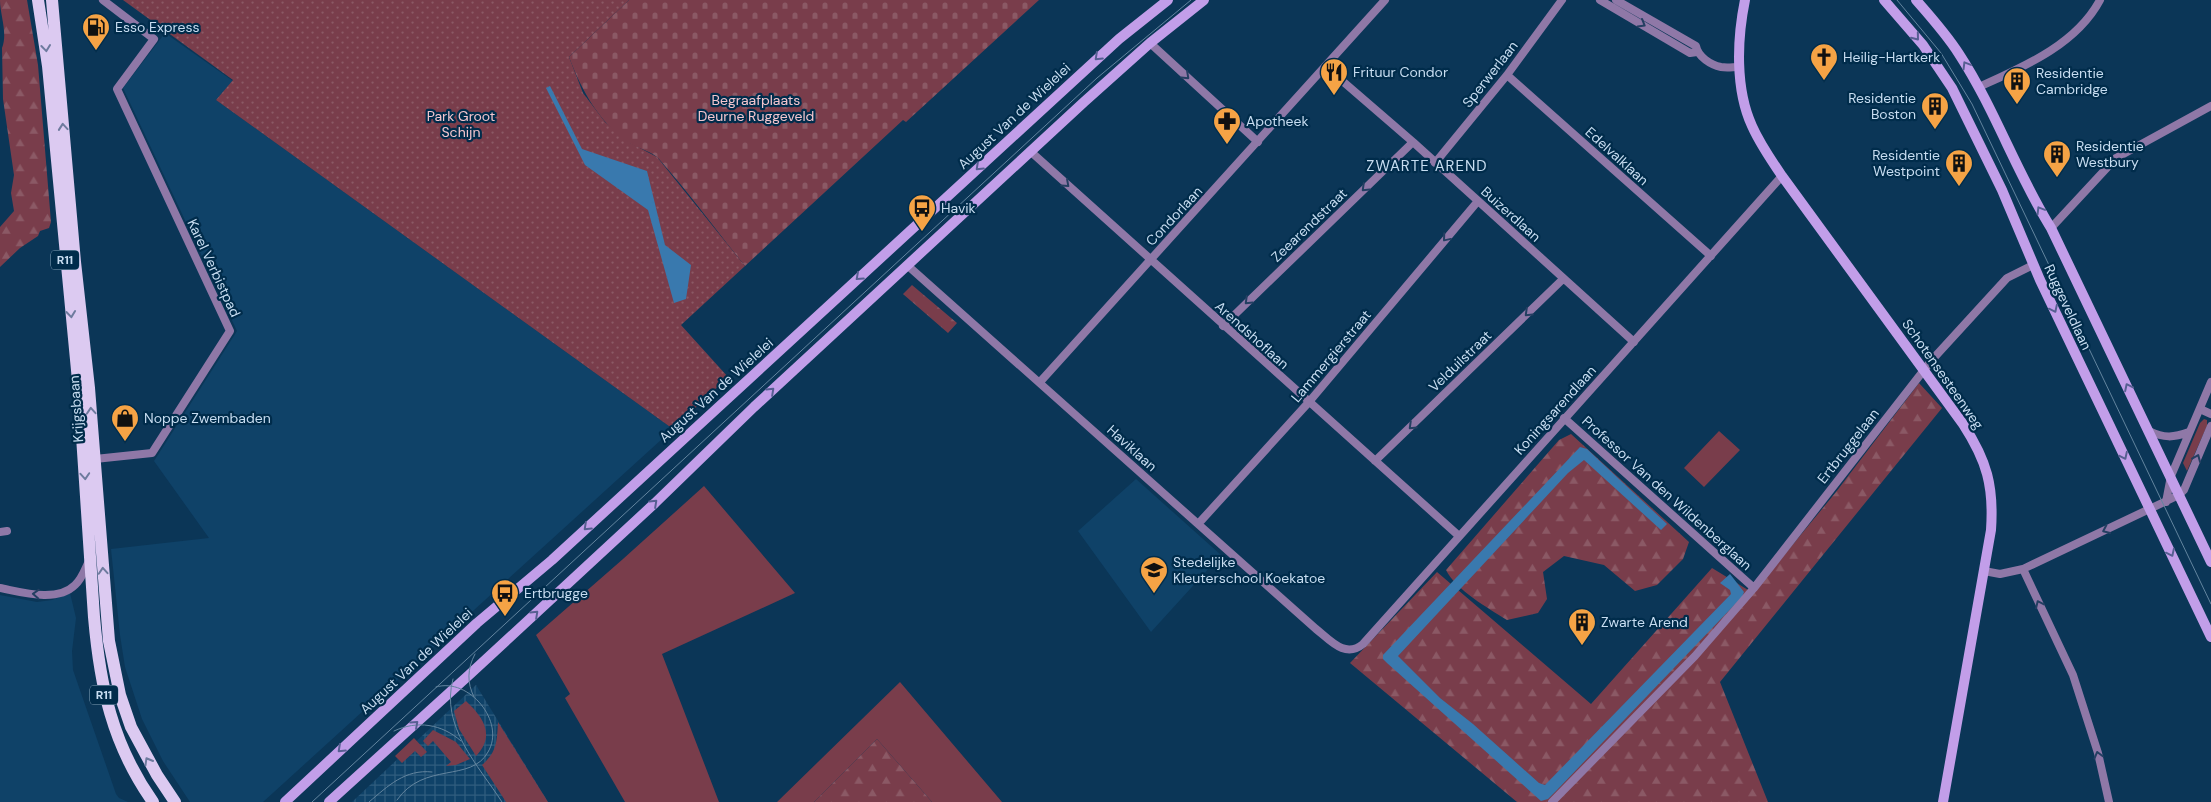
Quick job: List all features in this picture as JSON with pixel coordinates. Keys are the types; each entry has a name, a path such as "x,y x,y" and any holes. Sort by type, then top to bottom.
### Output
{"main road":[{"name":"Krijgsbaan","path":"38,0 48,66 79,391 91,557 114,670 126,711 145,756 175,802"},
{"name":"Krijgsbaan","path":"52,0 74,262 84,333 94,459 99,599 96,644 108,712 128,762 153,802"},
{"name":"August Van de Wielelei","path":"285,802 477,623 552,560 1119,39 1168,0"},
{"path":"329,802 648,509 754,407 1030,152 1150,43 1204,0"},
{"name":"Schotensesteenweg","path":"1745,0 1739,36 1739,67 1751,124 1763,149 1924,370 1978,448 1988,476 1992,507 1984,571 1942,802"},
{"name":"Ruggeveldlaan","path":"1884,0 1923,45 1947,78 2002,190 2033,265 2211,637"},
{"name":"Ruggeveldlaan","path":"1916,0 1959,54 1979,87 2037,206 2051,228 2211,562"}],"street":[{"name":"Karel Verbistpad","path":"94,459 152,453 230,331 117,89 154,39 103,0"},
{"name":"Condorlaan","path":"1040,382 1385,0"},
{"name":"Sperwerlaan","path":"1435,163 1507,75 1562,0"},
{"path":"1600,0 1690,53 1697,52"},
{"path":"1616,0 1696,46 1697,52 1703,58 1721,67 1739,67"},
{"path":"1979,87 2054,50 2079,30 2100,0"},
{"path":"1150,43 1258,142"},
{"name":"Buizerdlaan","path":"1325,66 1413,142 1634,342"},
{"name":"Edelvalklaan","path":"1507,75 1712,256"},
{"path":"2051,228 2116,158 2211,106"},
{"name":"Zeearendstraat","path":"1223,326 1413,142"},
{"name":"Arendshoflaan","path":"1030,152 1459,536"},
{"name":"Koningsarendlaan","path":"1341,649 1351,650 1363,644 1782,176"},
{"name":"Lammergierstraat","path":"1199,524 1309,402 1478,201"},
{"name":"Haviklaan","path":"907,265 1341,649"},
{"name":"Ertbruggelaan","path":"1552,802 1694,656 1754,588 1924,370 2007,278 2033,265"},
{"name":"Velduilstraat","path":"1375,461 1563,279"},
{"path":"2166,502 2170,476 2211,382"},
{"path":"2200,409 2211,414"},
{"name":"Professor Van den Wildenberglaan","path":"1564,418 1754,588"},
{"path":"1984,571 2000,574 2023,569 2179,495 2184,490 2211,426"},
{"path":"2149,431 2173,438 2189,432"},
{"path":"0,588 32,594 63,592 75,585 91,557"},
{"path":"2023,569 2073,675 2098,753 2110,802"}],"shaded area":[{"path":"165,33 233,81 216,100 673,429 263,802 190,802 163,761 142,719 125,667 120,635 111,549 209,538 154,461 237,331 123,88"},
{"path":"550,86 582,149 647,171 665,245 691,265 686,299 674,303 648,210 585,165 546,88"},
{"path":"1580,447 1587,449 1667,524 1661,530 1584,460 1568,473 1398,656 1440,698 1473,724 1539,783 1545,785 1731,594 1730,590 1720,583 1730,574 1744,592 1742,597 1556,791 1548,799 1541,801 1387,663 1383,659 1383,655"},
{"name":"Stedelijke Kleuterschool Koekatoe","path":"1136,479 1221,555 1151,632 1078,531"},
{"path":"70,593 76,618 72,651 73,670 116,794 119,798 128,802 0,802 0,595 37,602 52,600"},
{"path":"476,685 548,802 352,802"}],"green space":[{"path":"0,0 27,0 38,65 51,222 49,228 40,231 38,236 20,248 0,267 0,227 14,211 11,193 14,175 3,99 2,48 4,30"},
{"name":"Park Groot Schijn","path":"123,0 629,0 569,57 583,93 605,122 630,143 657,157 745,266 681,325 728,377 673,429 216,100 233,80"},
{"name":"Begraafplaats Deurne Ruggeveld","path":"629,0 1039,0 906,122 903,120 745,266 659,159 653,154 629,143 608,125 592,104 574,70 569,57"},
{"path":"912,285 957,323 948,333 903,294"},
{"path":"1919,383 1942,408 1720,682 1768,802 1517,802 1350,663 1437,572 1591,704 1712,568 1753,593 1836,492"},
{"path":"2204,419 2207,420 2207,426 2187,471 2183,463 2200,423"},
{"path":"1719,431 1740,450 1704,487 1684,468"},
{"path":"1571,434 1689,542 1683,559 1657,585 1635,591 1604,565 1564,556 1543,572 1547,599 1538,613 1507,620 1457,585 1446,570 1559,440"},
{"path":"704,486 795,593 662,654 719,802 625,802 565,698 570,694 536,635"},
{"path":"900,682 1002,802 932,802 877,739 814,802 777,802"},
{"path":"466,701 478,713 485,727 485,741 476,756 459,729 454,711"},
{"path":"498,722 548,802 506,802 482,765 491,755 495,746"},
{"path":"433,730 456,742 470,759 456,765 446,766 451,762 433,741 428,746 423,741"},
{"path":"414,738 427,752 421,757 415,751 402,763 395,756"},
{"path":"877,739 932,802 814,802"}],"tram line":[{"path":"312,802 1097,78 1191,0"},
{"path":"1897,0 1941,53 1972,104 2211,604"},
{"path":"474,697 469,676 470,665 475,654"},
{"path":"453,679 450,696 456,729 473,759 502,802"},
{"path":"397,800 408,788 420,780 470,767 480,761 488,752 492,740 492,728 481,704 472,695 461,689 448,686 436,687"},
{"path":"394,731 420,725 438,727 461,741"},
{"path":"369,802 405,776 413,773 432,772"}],"place":[{"name":"Esso Express","path":"96,51"},
{"name":"Heilig-Hartkerk","path":"1824,81"},
{"name":"Frituur Condor","path":"1334,96"},
{"name":"Residentie Cambridge","path":"2017,105"},
{"name":"Residentie Boston","path":"1935,130"},
{"name":"Apotheek","path":"1227,145"},
{"name":"Residentie Westbury","path":"2057,178"},
{"name":"Residentie Westpoint","path":"1959,187"},
{"name":"Havik","path":"922,232"},
{"name":"Noppe Zwembaden","path":"125,442"},
{"name":"Stedelijke Kleuterschool Koekatoe","path":"1154,594"},
{"name":"Ertbrugge","path":"505,617"},
{"name":"Zwarte Arend","path":"1582,646"}],"district":[{"name":"ZWARTE AREND","path":"1427,166"}]}
